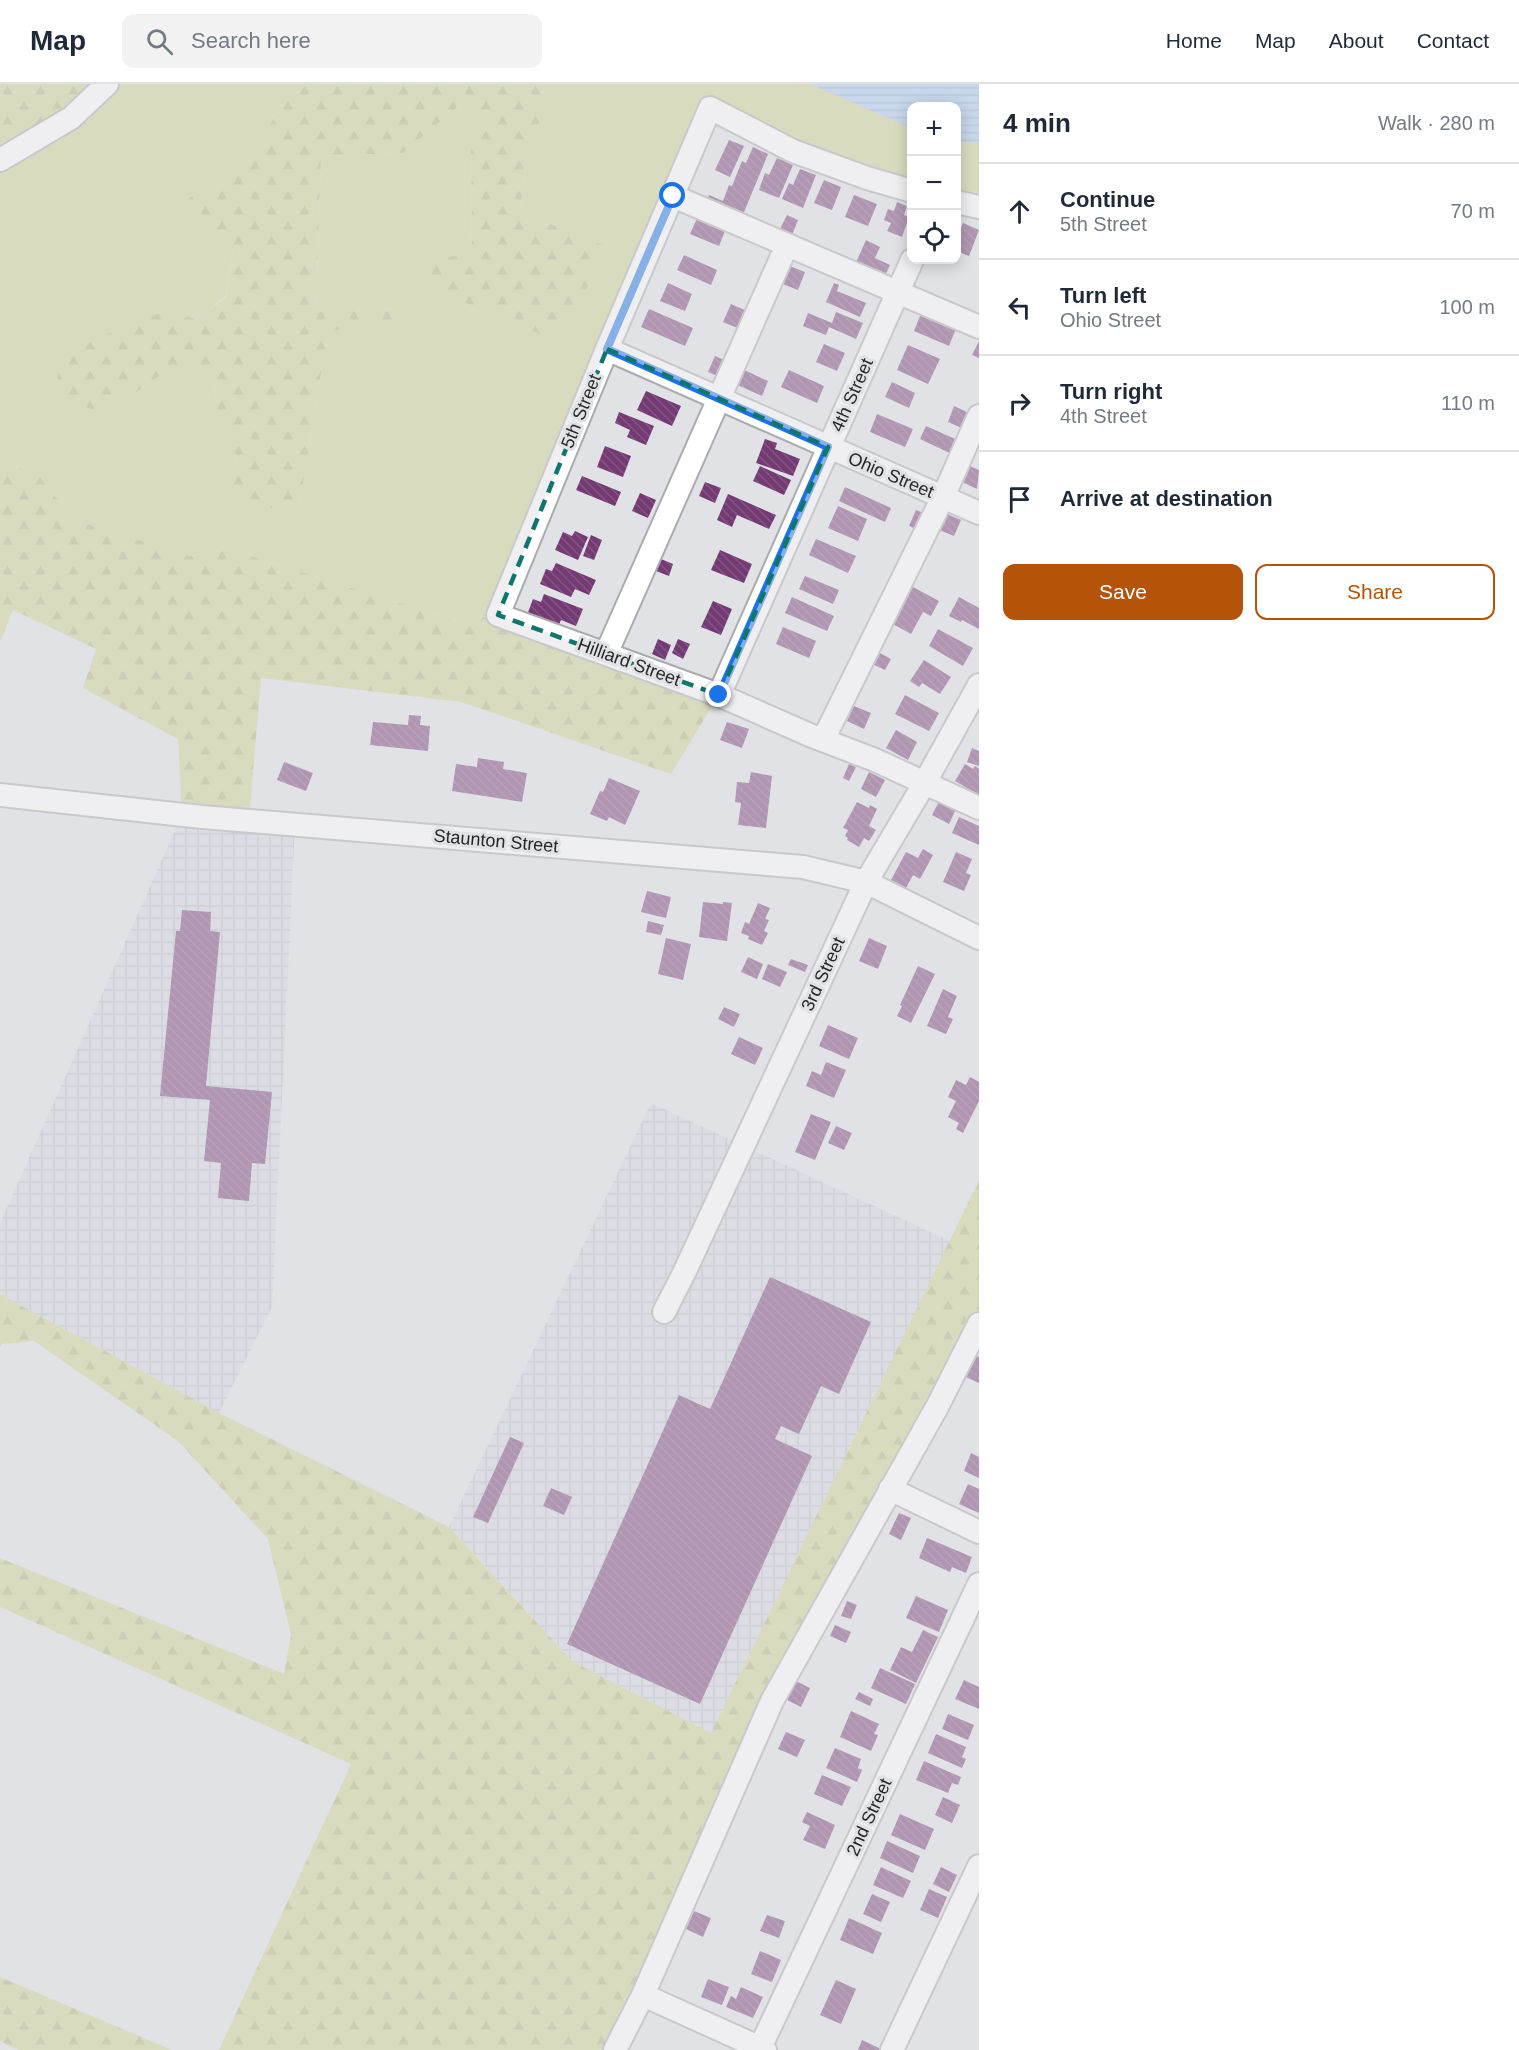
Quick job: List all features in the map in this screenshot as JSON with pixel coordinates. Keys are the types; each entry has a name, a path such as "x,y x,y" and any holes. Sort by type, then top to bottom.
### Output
{"street":[{"path":"0,160 71,118 107,84"},
{"name":"5th Street","path":"498,615 607,349 710,108 793,151 867,178 907,190"},
{"path":"673,196 979,327"},
{"path":"961,203 979,207"},
{"path":"606,654 787,245"},
{"name":"4th Street","path":"719,695 910,264"},
{"name":"Ohio Street","path":"607,349 979,513"},
{"path":"823,740 943,497 979,416"},
{"name":"Hilliard Street","path":"498,615 719,695 874,760 979,808"},
{"name":"3rd Street","path":"664,1312 866,882 979,685"},
{"name":"Staunton Street","path":"0,795 202,817 803,867 866,882 979,938"},
{"path":"615,2050 643,1995 772,1701 938,1407 979,1324"},
{"path":"890,1489 979,1533"},
{"name":"2nd Street","path":"762,2049 979,1584"},
{"path":"892,2050 979,1866"},
{"path":"643,1995 762,2049"}],"highlighted area":[{"path":"607,349 828,447 719,695 498,615"}],"shaded area":[{"path":"182,815 295,824 272,1307 219,1413 0,1294 0,1223"},
{"path":"651,1103 950,1241 711,1733 572,1661 449,1527"}],"green space":[{"path":"0,84 107,84 0,160"},
{"path":"107,84 309,84 284,101 243,170 203,188 180,205 233,250 226,296 197,319 166,311 104,415 167,371 212,366 219,427 235,449 237,467 299,508 328,330 410,323 415,308 316,313 321,156 403,153 468,98 476,108 471,142 472,251 421,265 430,287 520,212 526,158 553,84 810,84 907,126 907,189 711,109 498,615 456,621 229,549 190,556 74,520 39,476 0,460 0,160"},
{"path":"309,84 553,84 526,158 520,212 609,247 558,342 429,287 420,265 472,251 471,142 476,108 468,98 403,153 321,156 316,312 416,308 410,323 328,331 299,508 252,508 225,488 237,467 235,449 219,427 212,366 167,371 104,415 57,394 58,369 94,339 166,311 197,319 226,297 233,250 180,205 203,188 243,170 284,101"},
{"path":"961,142 979,143 979,207 961,203"},
{"path":"0,460 39,476 74,520 190,556 229,549 456,621 498,615 719,695 671,774 461,702 261,678 249,821 182,815 178,739 83,688 96,649 13,610 0,642"},
{"path":"979,1180 979,1324 772,1701 615,2050 219,2050 351,1764 0,1607 0,1558 284,1674 291,1635 268,1539 178,1441 34,1341 2,1344 0,1347 0,1294 219,1413 449,1527 572,1661 711,1733"},
{"path":"0,1977 172,2050 18,2050 0,2041"}],"water":[{"path":"810,84 979,84 979,143 961,142 961,102 907,102 907,126"}],"building":[{"path":"729,140 744,146 730,177 715,170"},
{"path":"753,147 768,154 742,217 706,202 709,195 723,201 742,161 746,163"},
{"path":"777,158 793,165 779,198 759,190 765,173 769,175"},
{"path":"800,169 816,175 803,208 782,199 789,183 793,185"},
{"path":"824,180 841,187 832,210 814,203"},
{"path":"854,195 877,204 868,226 845,217"},
{"path":"897,202 907,206 904,215 907,216 907,223 902,237 887,231 891,223 884,220 888,209 894,211"},
{"path":"699,214 727,226 719,246 690,234"},
{"path":"787,215 798,220 792,235 780,229"},
{"path":"963,223 979,230 969,256 961,253"},
{"path":"866,240 880,247 875,258 890,265 883,280 854,267"},
{"path":"684,255 717,270 711,285 677,270"},
{"path":"787,265 805,272 798,290 780,283"},
{"path":"668,283 692,294 685,311 660,301"},
{"path":"834,283 839,285 837,291 866,303 860,317 826,302"},
{"path":"731,304 747,311 740,329 723,322"},
{"path":"649,309 693,328 685,346 641,327"},
{"path":"922,311 957,326 949,346 914,331"},
{"path":"836,312 863,323 856,339 829,327 826,335 803,326 808,313 832,323"},
{"path":"979,341 979,358 972,355"},
{"path":"824,344 845,353 837,371 816,362"},
{"path":"908,345 940,359 928,384 897,370"},
{"path":"715,356 731,363 724,379 708,372"},
{"path":"740,368 768,381 762,396 733,383"},
{"path":"789,370 824,386 817,403 781,387"},
{"path":"892,382 915,393 909,408 885,397"},
{"path":"646,391 681,406 672,426 637,410"},
{"path":"954,406 971,414 964,429 948,422"},
{"path":"619,412 654,426 646,445 627,437 630,430 615,423"},
{"path":"877,414 913,429 905,447 870,432"},
{"path":"926,426 962,442 956,456 920,439"},
{"path":"765,439 777,443 775,449 800,459 793,476 756,463"},
{"path":"605,446 631,456 623,477 597,467"},
{"path":"967,465 979,470 977,489 960,481"},
{"path":"760,466 791,480 784,495 753,481"},
{"path":"582,476 621,492 615,506 576,490"},
{"path":"705,482 721,488 715,503 699,496"},
{"path":"845,487 891,508 885,522 839,501"},
{"path":"640,493 656,500 648,518 632,511"},
{"path":"728,494 776,515 769,529 737,515 732,527 717,520"},
{"path":"838,506 867,519 858,541 828,528"},
{"path":"916,510 928,515 921,531 909,526"},
{"path":"944,513 961,520 954,536 937,529"},
{"path":"575,531 588,537 578,560 555,550 563,532 572,536"},
{"path":"591,535 602,540 594,560 583,556"},
{"path":"816,539 856,556 848,573 809,555"},
{"path":"720,550 752,564 744,583 711,570"},
{"path":"661,559 673,564 669,576 656,571"},
{"path":"556,563 596,580 589,595 575,589 571,597 540,584 546,569 552,571"},
{"path":"805,576 839,590 833,604 799,589"},
{"path":"913,587 939,601 931,616 923,612 911,634 893,624"},
{"path":"544,594 583,609 576,626 561,620 558,627 527,615 533,599 541,602"},
{"path":"792,597 834,616 827,631 785,613"},
{"path":"959,597 979,608 979,629 949,616"},
{"path":"713,601 732,609 721,635 701,627"},
{"path":"783,627 816,641 809,658 776,644"},
{"path":"938,629 973,648 963,666 929,646"},
{"path":"658,639 671,645 665,660 652,654"},
{"path":"678,639 690,644 683,659 672,653"},
{"path":"880,653 891,659 885,670 874,665"},
{"path":"924,660 951,677 940,694 922,683 919,687 910,681"},
{"path":"905,695 939,713 929,731 895,714"},
{"path":"854,706 871,713 864,729 847,721"},
{"path":"409,715 421,716 420,725 430,726 428,751 370,745 373,722 408,725"},
{"path":"727,722 749,729 742,748 720,740"},
{"path":"896,730 917,742 908,760 886,748"},
{"path":"972,748 979,751 979,766 967,762"},
{"path":"478,758 504,762 503,769 527,773 522,802 452,791 456,764 477,767"},
{"path":"284,762 313,773 306,791 277,780"},
{"path":"849,764 856,767 849,781 843,778"},
{"path":"965,764 973,769 975,766 979,769 979,795 955,781"},
{"path":"751,772 772,776 766,828 738,825 741,803 735,802 737,782 749,783"},
{"path":"869,772 885,780 876,797 861,789"},
{"path":"609,778 640,791 625,825 609,817 607,821 590,814 600,791 603,792"},
{"path":"941,798 957,807 949,824 932,815"},
{"path":"857,802 877,809 869,826 876,830 869,841 864,838 859,847 847,840 845,836 848,830 843,828"},
{"path":"959,817 979,826 979,845 952,833"},
{"path":"923,849 933,855 920,879 913,875 906,888 891,880 906,852 918,858"},
{"path":"956,852 972,859 966,873 971,875 964,891 943,882"},
{"path":"647,891 671,897 666,918 641,912"},
{"path":"703,902 732,903 727,941 699,937"},
{"path":"758,903 770,908 765,919 769,920 764,931 768,933 762,945 741,933 745,922 749,924"},
{"path":"182,910 211,912 210,931 220,932 206,1086 272,1092 265,1164 252,1163 249,1201 218,1198 221,1163 204,1161 210,1100 160,1096 176,931 180,931"},
{"path":"648,921 664,925 661,935 646,932"},
{"path":"666,938 691,944 683,980 658,974"},
{"path":"869,938 887,946 878,969 859,961"},
{"path":"748,957 763,964 757,979 741,972"},
{"path":"791,959 808,965 805,972 788,965"},
{"path":"768,964 787,972 780,987 762,979"},
{"path":"918,966 935,974 911,1023 897,1016"},
{"path":"943,989 957,996 948,1017 953,1019 946,1034 927,1026"},
{"path":"724,1007 740,1014 734,1027 718,1019"},
{"path":"828,1025 858,1038 849,1059 819,1046"},
{"path":"739,1037 763,1048 755,1065 731,1054"},
{"path":"826,1062 846,1070 834,1098 806,1086 812,1071 821,1075"},
{"path":"970,1077 979,1082 979,1101 963,1133 956,1129 959,1123 948,1117 956,1101 948,1097 956,1080 966,1085"},
{"path":"811,1114 831,1122 815,1160 795,1152"},
{"path":"836,1126 852,1133 844,1150 828,1143"},
{"path":"770,1277 871,1322 839,1394 821,1386 799,1434 781,1426 775,1439 812,1456 700,1704 567,1644 679,1395 710,1409"},
{"path":"975,1355 979,1357 979,1383 966,1377"},
{"path":"510,1437 524,1443 488,1523 473,1517"},
{"path":"971,1453 979,1457 979,1478 964,1471"},
{"path":"968,1484 979,1489 979,1513 959,1504"},
{"path":"551,1488 572,1497 564,1515 543,1506"},
{"path":"899,1513 911,1518 901,1540 889,1534"},
{"path":"927,1538 972,1557 966,1573 952,1567 950,1572 919,1558"},
{"path":"916,1596 948,1610 939,1632 906,1618"},
{"path":"847,1601 857,1605 851,1619 841,1616"},
{"path":"835,1625 851,1632 846,1643 830,1636"},
{"path":"923,1630 938,1637 916,1683 890,1670 901,1647 912,1652"},
{"path":"880,1668 915,1684 906,1704 871,1688"},
{"path":"964,1680 979,1687 979,1709 955,1699"},
{"path":"796,1681 810,1688 801,1707 787,1700"},
{"path":"859,1692 873,1699 870,1706 855,1699"},
{"path":"851,1711 879,1724 874,1734 878,1735 871,1751 840,1737"},
{"path":"948,1714 974,1725 968,1740 942,1729"},
{"path":"786,1732 805,1740 797,1757 778,1749"},
{"path":"936,1734 966,1747 962,1757 966,1759 962,1768 928,1753"},
{"path":"835,1748 861,1759 858,1768 862,1770 857,1782 826,1768"},
{"path":"924,1761 961,1777 958,1785 952,1783 948,1793 916,1780"},
{"path":"822,1775 851,1787 842,1806 814,1794"},
{"path":"943,1797 960,1805 952,1823 935,1815"},
{"path":"807,1812 835,1825 825,1849 803,1840 810,1826 802,1822"},
{"path":"900,1814 934,1829 925,1850 891,1835"},
{"path":"887,1841 920,1856 913,1873 880,1858"},
{"path":"881,1867 911,1881 903,1898 873,1885"},
{"path":"941,1867 957,1875 949,1892 933,1884"},
{"path":"929,1889 947,1897 938,1918 920,1910"},
{"path":"872,1894 890,1902 881,1922 863,1914"},
{"path":"694,1911 711,1918 703,1937 686,1929"},
{"path":"767,1915 785,1921 779,1938 760,1931"},
{"path":"849,1918 882,1933 873,1954 840,1940"},
{"path":"760,1951 781,1960 772,1982 751,1974"},
{"path":"708,1979 729,1987 722,2005 701,1997"},
{"path":"836,1980 856,1989 841,2024 820,2015"},
{"path":"741,1987 763,1997 753,2018 726,2007 731,1996 736,1999"},
{"path":"862,2040 883,2050 858,2050"}],"route":[{"path":"673,196 607,349 828,447 719,695"}]}
